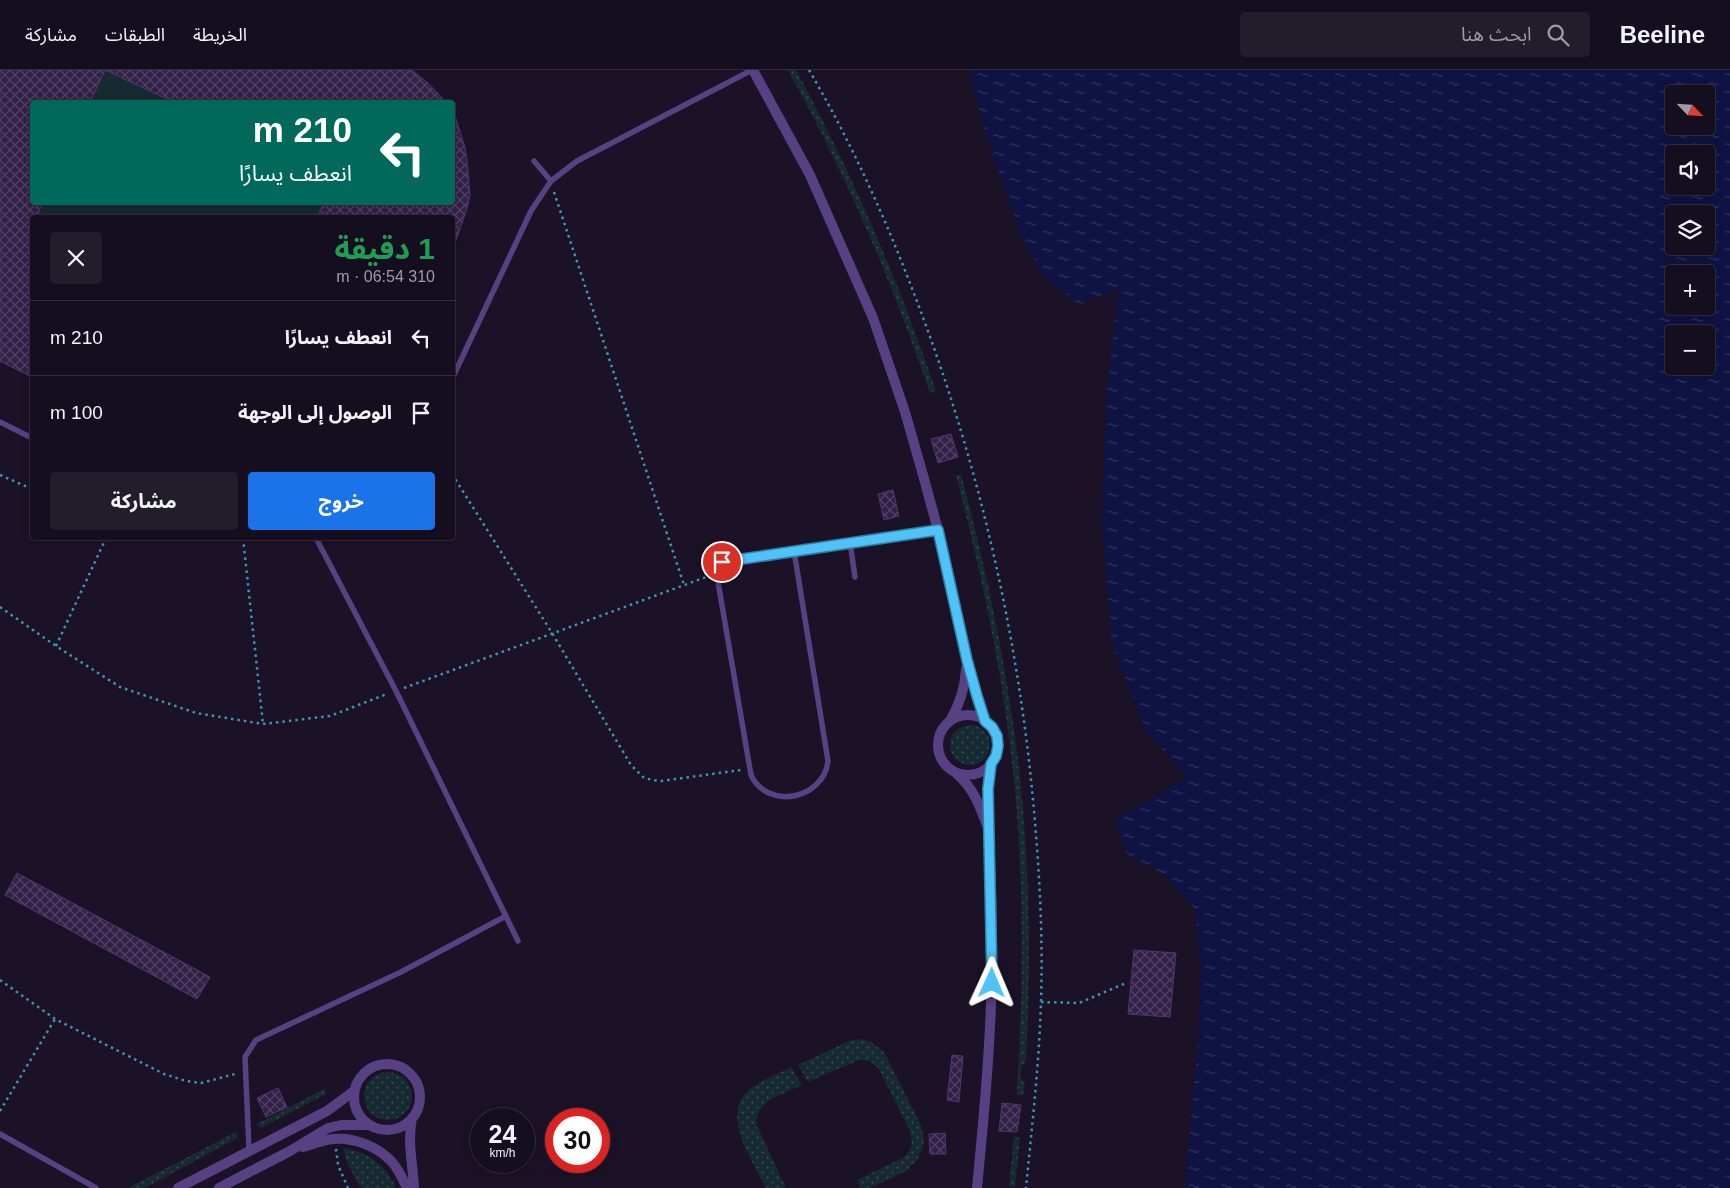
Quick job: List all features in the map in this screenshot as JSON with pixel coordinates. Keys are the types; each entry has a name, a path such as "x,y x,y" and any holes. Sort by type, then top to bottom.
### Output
{"street":[{"path":"753,70 810,175 873,318 905,412 938,530 967,660 985,721"},
{"path":"967,660 966,683 961,702 943,730 939,739 939,749 941,758 947,766 967,783 974,795 988,831"},
{"path":"949,722 967,716 976,717 992,727 997,736 996,756 984,771 974,775 954,772"},
{"path":"978,1188 986,1103 992,967 988,831 988,789 991,764"},
{"path":"178,1188 327,1111 354,1091 361,1078 372,1068 382,1064 392,1064 410,1073 416,1081 420,1090 420,1100 417,1110 406,1124 391,1130 368,1125 333,1126 219,1188"},
{"path":"354,1091 356,1110 368,1125"},
{"path":"412,1118 410,1145 414,1188"},
{"path":"290,1151 336,1138 360,1142 376,1149 392,1161 407,1188"}],"lane":[{"path":"455,373 531,211 551,181 577,161 753,70"},
{"path":"534,161 551,181"},
{"path":"0,422 30,437"},
{"path":"794,551 827,752 827,769 812,789 794,796 784,797 762,789 754,780 750,768 717,576 720,565 727,560 938,530"},
{"path":"317,540 396,691 518,941"},
{"path":"850,542 855,577"},
{"path":"249,1150 245,1071 246,1057 256,1040 401,972 506,916"},
{"path":"0,1134 96,1188"}],"path":[{"path":"809,70 824,96 895,243 936,352 960,426 995,555 1014,650 1028,748 1040,886 1041,1002 1038,1078 1026,1188"},
{"path":"551,181 684,585"},
{"path":"0,475 30,488"},
{"path":"455,479 552,633 631,765 644,778 661,781 750,768"},
{"path":"56,646 105,540"},
{"path":"243,540 263,724"},
{"path":"0,607 120,687 196,713 263,724 330,716 707,576 717,576"},
{"path":"0,980 55,1019 164,1074 186,1081 201,1083 245,1071"},
{"path":"1041,1002 1079,1003 1126,983"},
{"path":"0,1111 55,1019"},
{"path":"336,1138 338,1165 348,1188"}],"shaded area":[{"path":"0,70 412,70 444,100 30,100 30,205 455,205 455,120 467,154 470,185 465,214 455,240 455,215 30,215 30,376 0,361"},
{"path":"788,70 796,70 855,188 890,267 936,391 930,393 900,309 866,228 829,149"},
{"path":"961,474 999,638 1015,737 1024,818 1029,940 1026,1062 1021,1066 1021,1079 1025,1084 1023,1095 1017,1095 1022,917 1014,783 993,639 980,573 956,475"},
{"path":"970,725 984,731 990,745 984,759 970,765 956,759 950,745 956,731"},
{"path":"861,1039 871,1042 884,1052 921,1125 924,1140 917,1160 906,1171 870,1188 860,1188 857,1180 904,1157 912,1144 910,1131 879,1069 870,1061 859,1060 808,1082 798,1065 849,1041"},
{"path":"791,1067 802,1085 779,1095 765,1104 757,1117 757,1126 786,1188 766,1188 746,1150 741,1136 738,1109 743,1097 753,1087"},
{"path":"388,1072 397,1074 405,1079 410,1087 412,1096 410,1105 405,1113 397,1118 388,1120 379,1118 371,1113 366,1105 364,1096 366,1087 371,1079 379,1074"},
{"path":"324,1089 326,1094 261,1128 257,1124"},
{"path":"236,1132 237,1138 145,1188 128,1188"},
{"path":"1014,1137 1020,1138 1015,1187 1009,1186"},
{"path":"343,1148 369,1156 376,1161 382,1166 396,1188 361,1188 348,1165"}],"water":[{"path":"969,70 1730,70 1730,1188 1185,1188 1199,1032 1201,973 1195,909 1166,876 1126,853 1116,819 1188,777 1146,731 1112,644 1102,525 1107,390 1119,288 1079,305 1045,277 1022,238 984,128"}],"building":[{"path":"0,70 105,70 91,100 30,100 30,205 42,205 37,215 30,215 30,376 0,361"},
{"path":"105,70 412,70 444,100 170,100"},
{"path":"455,115 465,148 470,194 467,209 455,243 455,215 318,215 323,205 455,205"},
{"path":"951,434 958,457 938,463 931,439"},
{"path":"893,490 899,516 884,520 878,494"},
{"path":"17,873 210,977 197,999 5,895"},
{"path":"1134,950 1176,953 1170,1017 1128,1014"},
{"path":"952,1055 963,1056 959,1102 947,1100"},
{"path":"278,1088 287,1107 266,1117 257,1098"},
{"path":"1002,1103 1021,1105 1017,1132 999,1131"},
{"path":"945,1133 946,1154 930,1154 929,1134"}],"route":[{"path":"722,562 938,530 967,660 977,696 985,721 992,727 997,736 998,746 996,756 991,764 988,789 992,983"}]}
